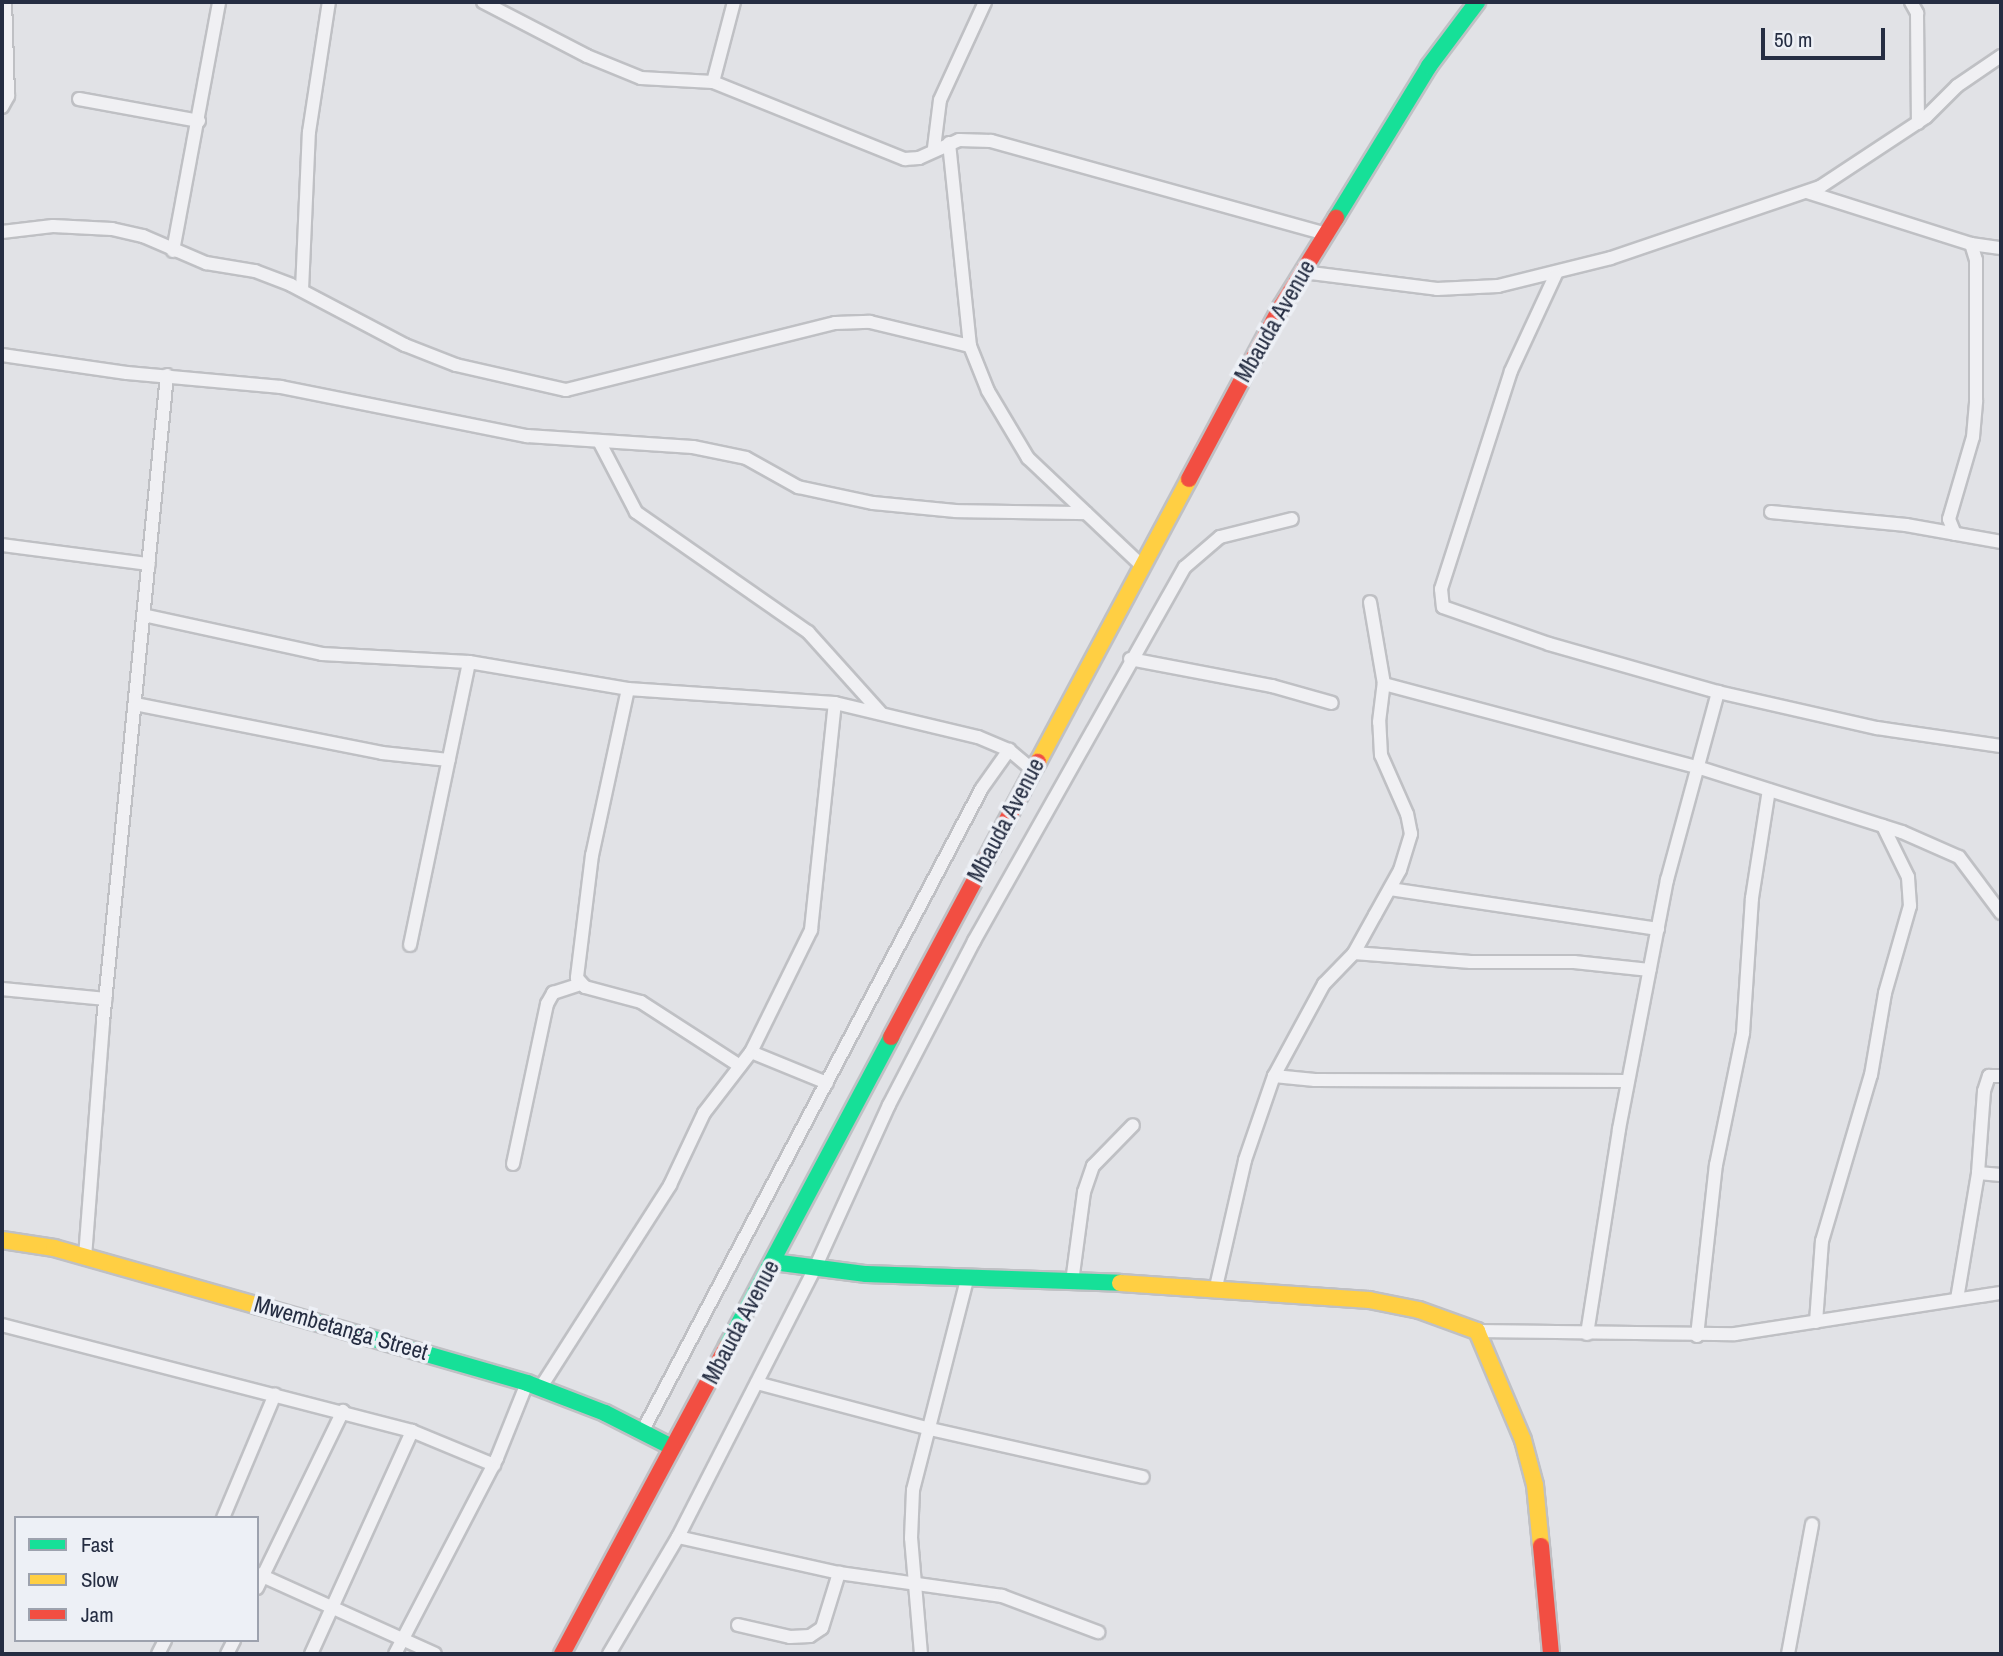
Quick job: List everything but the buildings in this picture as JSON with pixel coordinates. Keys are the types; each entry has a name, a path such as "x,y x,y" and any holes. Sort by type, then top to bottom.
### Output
{"street":[{"path":"2,107 8,96 5,2"},
{"path":"173,251 219,2"},
{"path":"302,290 309,132 329,2"},
{"path":"484,2 587,57 641,79 713,82 905,159 919,158 934,148 949,143 991,141 1327,234"},
{"path":"713,82 734,2"},
{"path":"934,148 940,100 985,2"},
{"name":"Mbauda Avenue","path":"562,1654 670,1446 698,1403 1141,565 1303,272 1429,66 1477,2"},
{"path":"1910,2 1917,13 1918,122"},
{"path":"1303,272 1437,289 1498,286 1556,274 1807,192 1918,122 1957,86 2001,56"},
{"path":"79,99 199,121"},
{"path":"949,143 970,346 988,391 1028,458 1141,565"},
{"path":"1807,192 1971,244 2001,248"},
{"path":"2,232 53,226 112,229 143,236 206,263 255,271 302,290 405,345 456,365 566,390 835,323 870,322 970,346"},
{"path":"1955,534 1951,510 1973,437 1976,400 1976,260 1971,244"},
{"path":"1556,274 1511,371 1441,589 1443,607 1538,640 1718,692 1877,728 2001,746"},
{"path":"2,355 281,387 527,436 600,443 693,447 746,458 798,487 873,503 956,512 1024,509 1086,513"},
{"path":"85,1257 106,999 167,376"},
{"path":"600,443 636,512 808,632 880,712"},
{"path":"1771,512 2001,542"},
{"path":"609,1654 678,1537 757,1383 815,1268 889,1105 1130,659 1185,566 1220,537 1292,519"},
{"path":"2,545 149,564"},
{"path":"1216,1287 1245,1160 1274,1076 1324,984 1354,953 1390,889 1411,834 1407,814 1381,755 1379,722 1384,684 1370,602"},
{"path":"143,615 322,654 469,662 628,689 835,703 978,737 1009,750 1032,769"},
{"path":"1130,659 1272,686 1332,703"},
{"path":"410,945 469,662"},
{"path":"1384,684 1698,767 1883,826 1959,857 2001,913"},
{"path":"580,984 577,964 592,855 628,689"},
{"path":"1587,1334 1628,1081 1658,929 1718,692"},
{"path":"395,1654 534,1385 670,1185 704,1113 751,1052 811,930 835,703"},
{"path":"135,704 382,753 449,760"},
{"path":"642,1432 982,788 1009,750"},
{"path":"1697,1336 1716,1165 1742,1033 1752,898 1769,790"},
{"path":"1816,1322 1822,1241 1871,1075 1887,982 1910,906 1908,877 1883,826"},
{"path":"1390,889 1658,929"},
{"path":"1354,953 1471,962 1574,962 1650,970"},
{"path":"513,1164 547,1004 562,988 580,984 641,1002 740,1066"},
{"path":"2,989 106,999"},
{"path":"751,1052 827,1083"},
{"path":"1274,1076 1315,1080 1628,1081"},
{"path":"1957,1299 1978,1173 1986,1082 1989,1076 2001,1076"},
{"path":"1072,1282 1084,1192 1093,1166 1133,1125"},
{"path":"1978,1173 2001,1175"},
{"name":"Mwembetanga Street","path":"2,1240 85,1257 534,1385 670,1446"},
{"path":"773,1262 815,1268 968,1279 1216,1287 1369,1300 1419,1310 1477,1331 1587,1334 1697,1336 1816,1322 2001,1293"},
{"path":"921,1654 913,1583 910,1512 968,1279"},
{"path":"2,1325 343,1411 412,1431 494,1465"},
{"path":"1477,1331 1522,1440 1535,1485 1551,1654"},
{"path":"757,1383 930,1429 1143,1477"},
{"path":"224,1516 275,1394"},
{"path":"343,1411 259,1579 435,1654"},
{"path":"311,1654 412,1431"},
{"path":"1788,1654 1812,1524"},
{"path":"678,1537 839,1573 1002,1596 1098,1632"},
{"path":"738,1625 790,1637 810,1636 822,1628 839,1573"}],"traffic: fast":[{"path":"1336,218 1429,66 1477,2"},
{"path":"727,1346 891,1037"},
{"path":"773,1262 866,1274 1120,1283"},
{"path":"259,1306 527,1383 605,1413 670,1446"}],"traffic: slow":[{"path":"1038,762 1189,479"},
{"path":"2,1240 54,1248 259,1306"},
{"path":"1120,1283 1369,1300 1419,1310 1477,1331 1523,1440 1535,1485 1541,1546"}],"traffic: jam":[{"path":"1189,479 1281,307 1336,218"},
{"path":"891,1037 1038,762"},
{"path":"562,1654 727,1346"},
{"path":"1541,1546 1551,1654"}]}
